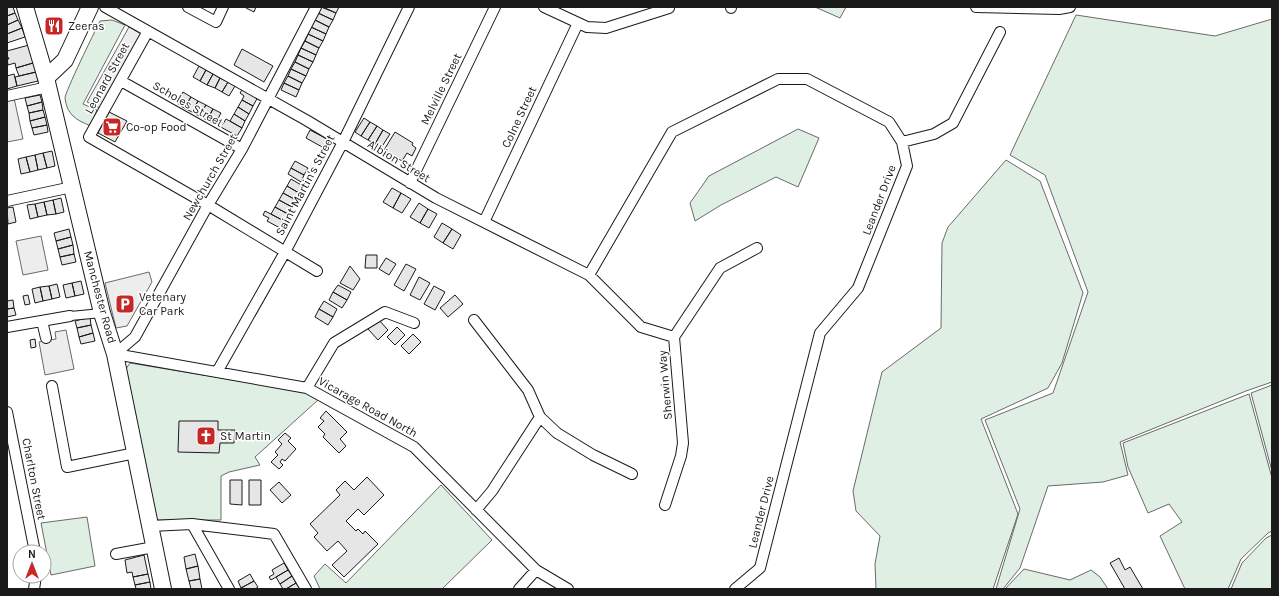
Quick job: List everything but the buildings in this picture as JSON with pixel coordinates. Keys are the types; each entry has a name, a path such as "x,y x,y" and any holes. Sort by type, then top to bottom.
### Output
{"main road":[{"name":"Manchester Road","path":"25,7 47,83 102,313 115,354 163,589"},
{"path":"47,83 65,60 90,7"}],"street":[{"name":"Albion Street","path":"105,7 343,142 436,198 589,275 640,327 674,337"},
{"path":"188,7 216,22 223,7"},
{"name":"Newchurch Street","path":"115,354 135,337 208,206 242,149 316,7"},
{"name":"Saint Martin's Street","path":"217,372 285,252 343,142 409,7"},
{"name":"Melville Street","path":"410,183 495,7"},
{"path":"544,7 587,27 606,28 669,8"},
{"path":"976,7 1059,9 1070,7"},
{"name":"Colne Street","path":"484,222 578,23"},
{"name":"Leonard Street","path":"148,31 89,138 208,206"},
{"path":"902,142 934,134 953,123 1000,32"},
{"name":"Leander Drive","path":"589,275 672,132 778,79 807,79 889,122 902,142 907,166 858,288 820,333 760,568 735,589"},
{"name":"Scholes Street","path":"121,81 242,149"},
{"path":"7,96 47,83"},
{"path":"7,201 72,187"},
{"path":"208,206 317,271"},
{"name":"Sherwin Way","path":"665,505 681,456 683,444 674,337 720,268 756,248"},
{"path":"307,388 334,343 385,312 414,323"},
{"path":"7,327 70,316 102,313"},
{"path":"474,320 528,390 540,417 557,433 594,455 632,474"},
{"path":"42,321 46,338"},
{"name":"Vicarage Road North","path":"115,354 307,388 414,447 536,570"},
{"path":"52,386 67,467 136,453"},
{"name":"Charlton Street","path":"7,412 33,544"},
{"path":"476,510 492,491 540,417"},
{"path":"150,526 192,524 274,534 306,589"},
{"path":"192,524 229,589"},
{"path":"116,554 154,547"},
{"path":"520,589 536,570 568,589"}],"green space":[{"path":"815,7 846,7 840,18"},
{"path":"1076,15 1215,36 1272,19 1272,382 1120,442 1128,475 1103,482 1048,486 1020,568 1003,589 996,589 1020,509 985,420 1053,393 1088,292 1045,175 1010,155"},
{"path":"112,20 125,25 83,104 97,110 91,126 77,119 70,113 65,98 100,21"},
{"path":"798,129 819,138 798,187 776,177 721,205 695,221 690,203 709,176"},
{"path":"1006,160 1040,181 1083,293 1062,363 1048,388 981,419 1018,514 993,589 876,589 875,564 880,536 856,511 853,491 882,372 941,328 942,243 948,227"},
{"path":"130,363 307,392 318,400 255,457 260,465 229,472 221,476 221,520 153,520 123,373"},
{"path":"1272,385 1272,471 1251,393"},
{"path":"1249,394 1272,478 1272,531 1241,559 1228,589 1185,589 1160,536 1182,522 1169,504 1148,513 1128,467 1123,443"},
{"path":"441,485 492,540 442,589 320,589 314,576 325,564 346,583"},
{"path":"87,517 95,566 52,575 52,544 45,544 41,523"},
{"path":"1272,535 1272,589 1231,589 1242,563 1266,538"},
{"path":"1024,569 1070,580 1091,570 1100,577 1108,589 1005,589"}],"shaded area":[{"path":"129,27 141,34 100,108 87,102"},
{"path":"14,98 23,139 7,142 7,99"},
{"path":"41,236 48,270 23,275 16,241"},
{"name":"Vetenary Car Park","path":"149,272 152,282 127,326 116,328 105,283"},
{"path":"66,330 74,369 45,375 39,342 56,339 55,332"}],"place":[{"name":"Zeeras","path":"54,26"},
{"name":"Co-op Food","path":"112,127"},
{"name":"Vetenary Car Park","path":"125,304"},
{"name":"St Martin","path":"206,436"}]}
